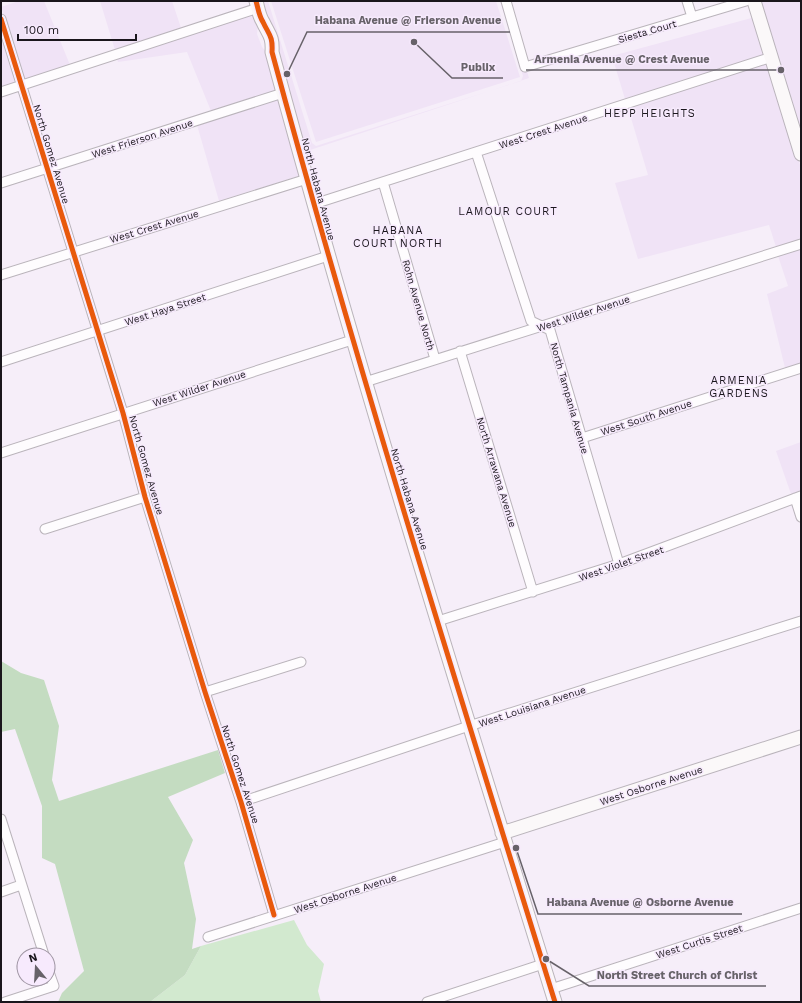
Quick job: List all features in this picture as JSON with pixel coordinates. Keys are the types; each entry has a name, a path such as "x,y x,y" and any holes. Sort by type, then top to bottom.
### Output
{"street":[{"name":"Siesta Court","path":"506,1 525,67 746,1"},
{"path":"687,1 692,18"},
{"path":"754,1 801,154"},
{"path":"1,92 257,4"},
{"name":"North Habana Avenue","path":"257,4 263,22 261,32 265,44 272,52 352,340 503,837 555,1002"},
{"name":"North Gomez Avenue","path":"1,19 123,413 145,497 205,692 241,802 274,915"},
{"name":"West Crest Avenue","path":"314,204 772,58"},
{"name":"West Frierson Avenue","path":"1,183 283,93"},
{"name":"North Tampania Avenue","path":"476,152 531,321 550,330 620,564"},
{"name":"West Crest Avenue","path":"1,275 307,179"},
{"name":"Rohn Avenue North","path":"383,182 435,359"},
{"name":"West Wilder Avenue","path":"365,382 801,244"},
{"name":"West Haya Street","path":"1,362 328,256"},
{"name":"West Wilder Avenue","path":"1,453 352,340"},
{"name":"North Arrawana Avenue","path":"460,351 533,592"},
{"name":"West South Avenue","path":"582,438 801,368"},
{"path":"45,529 145,497"},
{"path":"798,497 801,517"},
{"name":"West Violet Street","path":"438,621 620,564 798,497"},
{"name":"West Louisiana Avenue","path":"241,802 469,726 801,622"},
{"path":"205,692 301,662"},
{"name":"West Osborne Avenue","path":"208,937 801,737"},
{"path":"1,819 41,947"},
{"path":"1,892 21,886"},
{"name":"West Curtis Street","path":"551,989 801,908"},
{"path":"427,1002 543,964"},
{"path":"5,1002 51,987"}],"shaded area":[{"path":"19,1 44,1 70,65 25,80 1,7"},
{"path":"100,1 172,1 181,28 115,50"},
{"path":"260,1 268,1 312,143 316,146 490,91 304,152"},
{"path":"271,1 496,1 520,77 316,142"},
{"path":"500,1 506,1 529,78 521,81 523,76"},
{"path":"759,1 801,1 801,140"},
{"path":"256,13 258,24 257,34 262,47 267,53 278,90 211,111 187,52 118,62 117,59"},
{"path":"755,17 767,54 625,99 612,56"},
{"path":"1,33 17,83 1,88"},
{"path":"769,63 801,168 801,239 776,247 769,225 638,259 615,183 648,175 628,108"},
{"path":"280,99 301,175 219,201 197,125"},
{"path":"801,248 801,363 785,368 767,294 788,286 778,256"},
{"path":"801,442 801,491 791,494 776,451"}],"green space":[{"path":"1,661 21,673 44,680 59,726 52,780 59,801 218,750 225,773 168,797 193,840 184,863 196,919 192,949 201,946 185,975 150,1002 58,1002 62,993 84,971 55,864 42,858 42,806 15,729 1,732"},
{"path":"294,920 307,945 324,964 318,991 321,1002 150,1002 185,975 201,946"}],"cycle path":[{"path":"256,1 260,17 271,39 272,52 373,409 555,1002"},
{"path":"1,19 123,413 145,497 205,692 241,802 274,915"}],"place":[{"name":"Publix","path":"414,42"},
{"name":"Armenia Avenue @ Crest Avenue","path":"781,70"},
{"name":"Habana Avenue @ Frierson Avenue","path":"287,74"},
{"name":"Habana Avenue @ Osborne Avenue","path":"516,848"},
{"name":"North Street Church of Christ","path":"546,959"}],"district":[{"name":"HEPP HEIGHTS","path":"650,113"},
{"name":"LAMOUR COURT","path":"508,211"},
{"name":"HABANA COURT NORTH","path":"398,236"},
{"name":"ARMENIA GARDENS","path":"739,386"}]}
